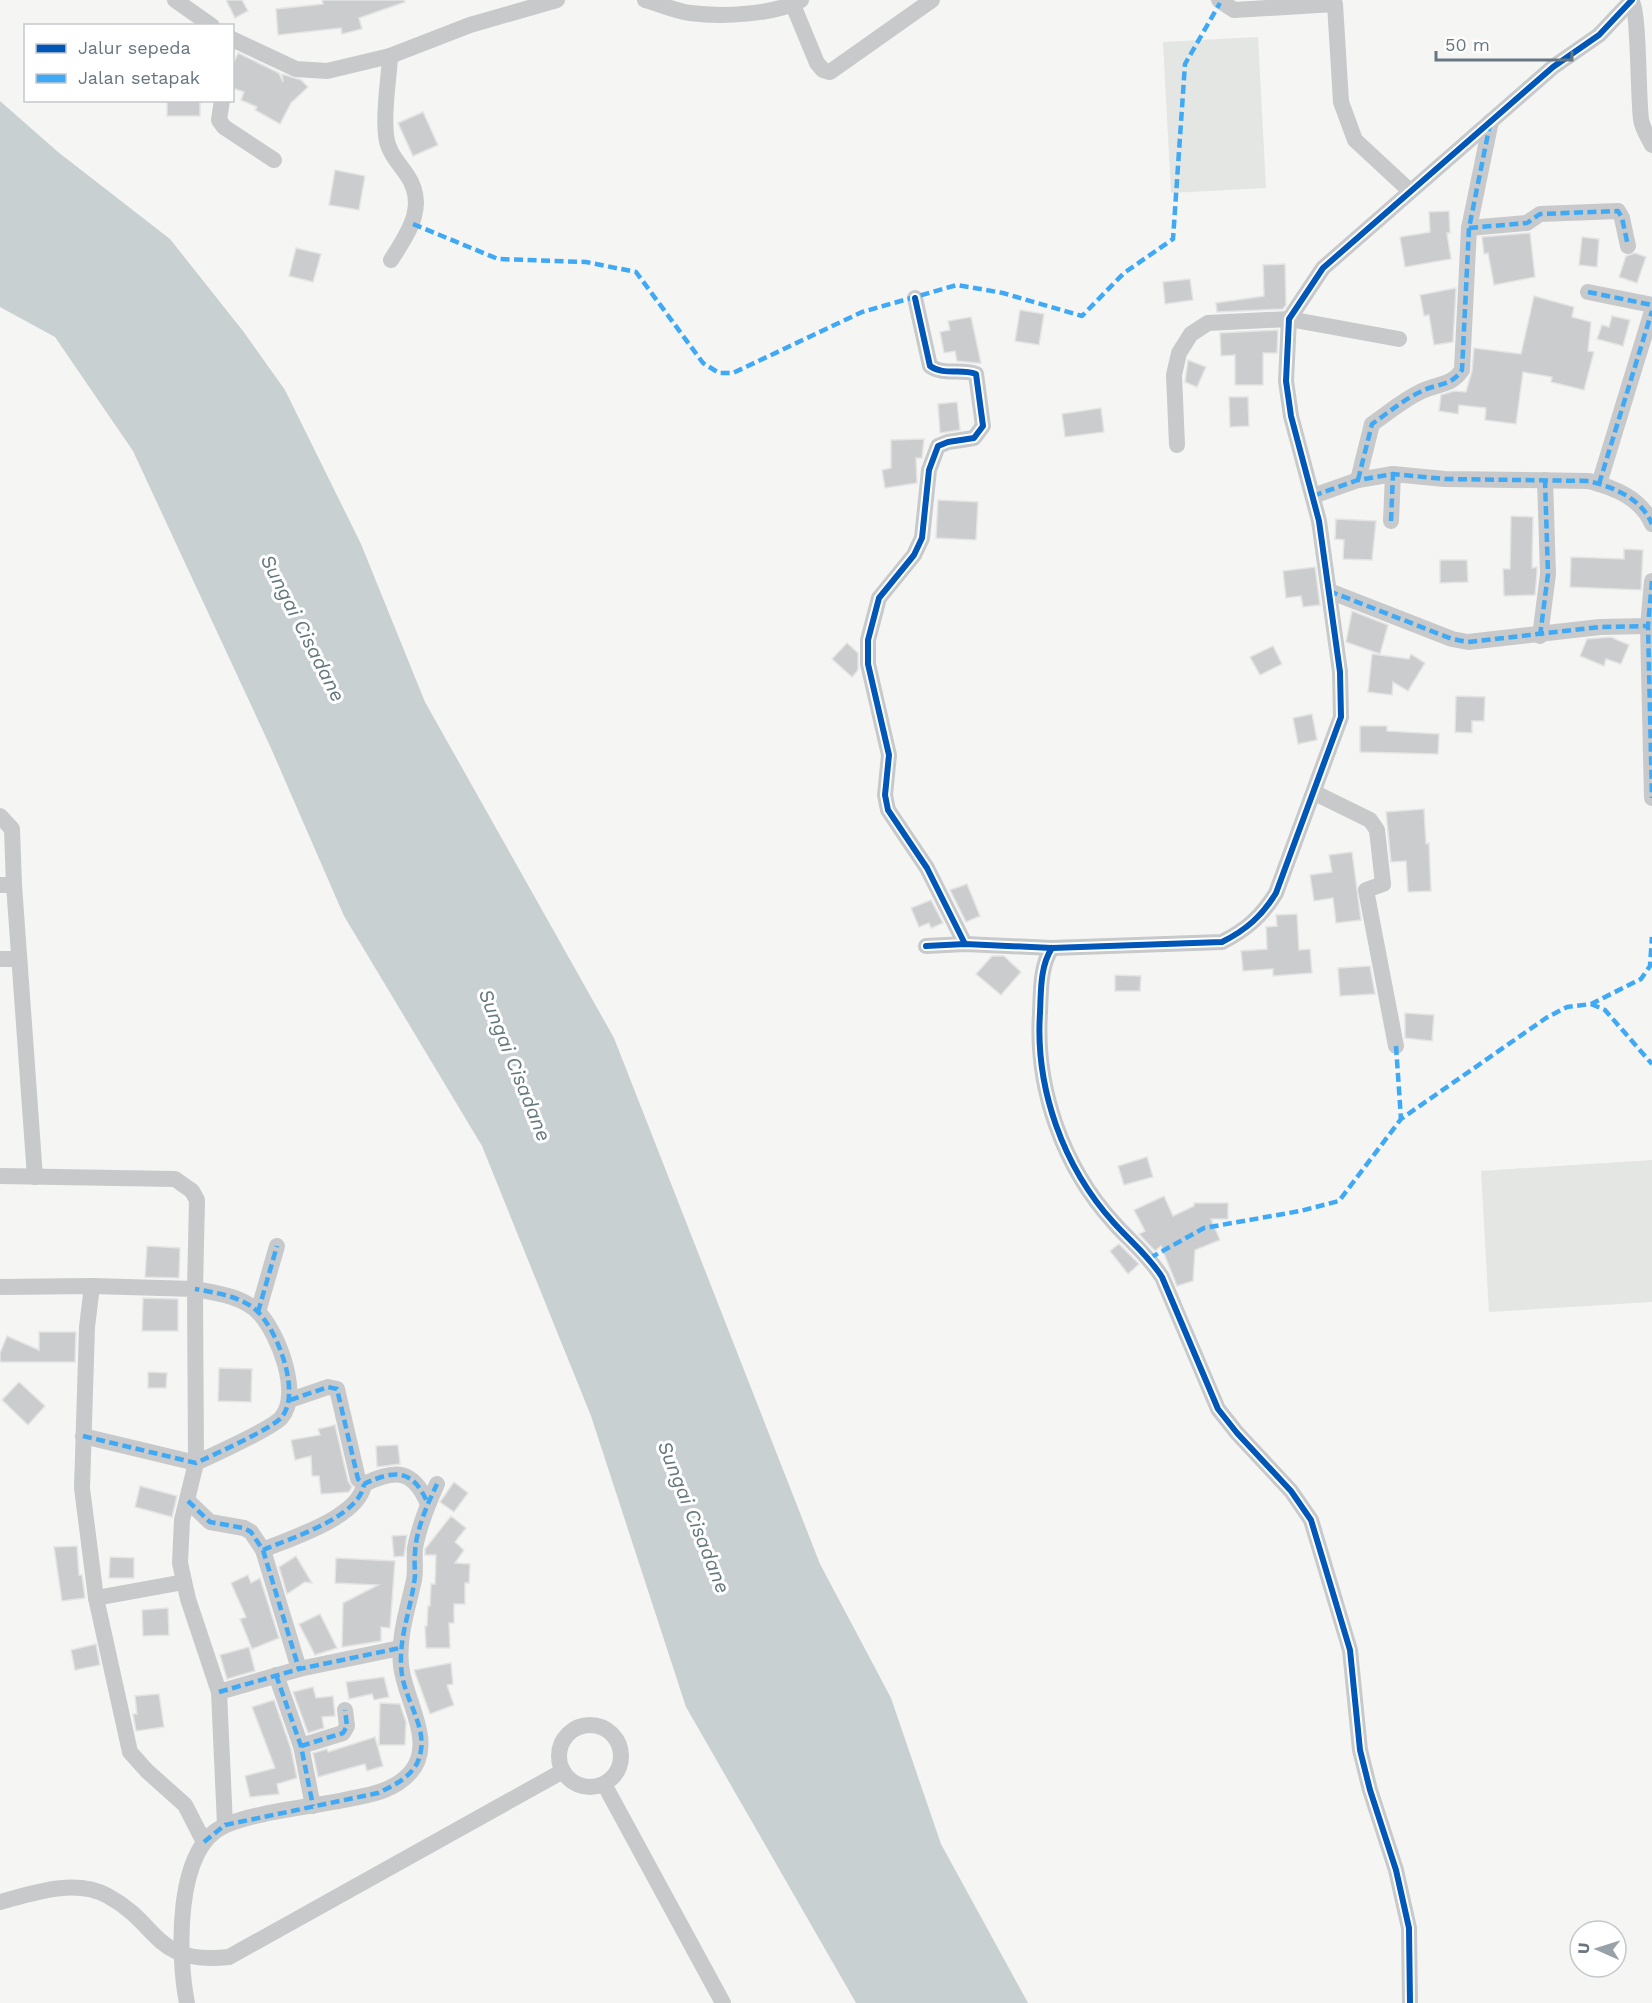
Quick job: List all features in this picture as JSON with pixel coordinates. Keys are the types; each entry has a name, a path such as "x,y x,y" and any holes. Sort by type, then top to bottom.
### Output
{"street":[{"path":"175,0 209,24"},
{"path":"234,40 281,63 311,71 351,67 390,56 470,25 557,0"},
{"path":"645,0 690,13 734,14 788,3 817,63 823,70 830,72 932,0"},
{"path":"1219,0 1234,10 1335,4 1341,102 1355,140 1410,191"},
{"path":"926,946 965,944 1052,948 1222,942 1245,931 1265,910 1276,893 1315,793 1341,717 1340,672 1329,591 1313,496 1291,416 1286,381 1289,319 1323,268 1553,67 1599,35 1632,1 1636,12 1641,122 1652,145"},
{"path":"390,56 386,135 389,148 409,177 417,208 413,224 391,260"},
{"path":"222,102 219,120 224,127 274,160"},
{"path":"1358,480 1372,424 1424,390 1445,385 1456,379 1462,370 1469,228 1491,121"},
{"path":"1469,228 1527,223 1540,214 1618,211 1622,218 1628,246"},
{"path":"1588,292 1652,305"},
{"path":"915,298 930,366 937,371 968,371 976,374 983,426 974,438 938,446 933,457 922,537 914,555 879,598 868,640 868,664 889,755 885,795 888,810 927,868 965,944"},
{"path":"1599,484 1652,311"},
{"path":"1176,445 1174,375 1179,353 1191,334 1208,323 1289,319 1399,339"},
{"path":"1313,496 1358,480 1393,474 1445,479 1545,480 1599,484 1611,487 1633,499 1648,514 1652,524"},
{"path":"1391,521 1393,474"},
{"path":"1540,636 1548,574 1545,480"},
{"path":"1652,581 1648,626 1652,798"},
{"path":"1329,591 1452,639 1468,642 1540,636 1578,628 1648,626"},
{"path":"1315,793 1370,820 1377,830 1383,884 1366,890 1396,1046"},
{"path":"0,816 8,821 12,829 7,885 19,959 35,1177"},
{"path":"1052,948 1046,958 1043,971 1038,1039 1048,1103 1073,1167 1113,1222 1150,1258 1162,1277 1218,1408 1236,1433 1291,1491 1311,1520 1350,1650 1360,1750 1370,1790 1396,1870 1409,1928 1410,1995"},
{"path":"0,959 19,959"},
{"path":"0,1176 175,1179 183,1183 197,1200 196,1463 182,1520 180,1545 184,1582 219,1692 225,1825"},
{"path":"258,1312 277,1246"},
{"path":"92,1286 82,1488 96,1598 130,1752 147,1772 185,1805 204,1842"},
{"path":"0,1287 92,1286 195,1289 237,1299 258,1312 285,1363 290,1400 279,1420 196,1463 83,1436"},
{"path":"290,1400 328,1387 337,1389 358,1479 364,1484"},
{"path":"364,1484 387,1474 399,1473 419,1485 428,1504"},
{"path":"263,1550 337,1517 358,1500 362,1495 364,1484"},
{"path":"187,2003 182,1977 182,1907 204,1842 225,1825 378,1793 398,1783 418,1763 421,1749 420,1733 405,1691 400,1648 415,1576 416,1545 428,1504 437,1484"},
{"path":"188,1501 210,1522 244,1528 251,1532 263,1550 299,1669"},
{"path":"96,1598 184,1582"},
{"path":"219,1692 299,1669 400,1648"},
{"path":"276,1676 301,1746 313,1806"},
{"path":"301,1746 343,1733 347,1726 345,1710"},
{"path":"592,1725 599,1727 607,1730 618,1742 621,1758 616,1773 604,1784 592,1787 581,1786 570,1780 563,1771 559,1755 564,1739 576,1728 592,1725"},
{"path":"0,1902 44,1889 81,1889 107,1896 164,1946 189,1957 208,1959 230,1957 563,1771"},
{"path":"604,1784 723,2003"}],"shaded area":[{"path":"1258,37 1266,188 1171,193 1163,42"},
{"path":"1652,1160 1652,1302 1489,1312 1481,1171"}],"water":[{"name":"Sungai Cisadane","path":"0,101 58,152 170,239 243,331 285,390 361,544 425,702 614,1038 820,1564 891,1698 941,1844 1028,2003 856,2003 686,1707 591,1416 482,1146 344,916 270,746 133,451 55,337 0,307"}],"building":[{"path":"226,0 242,0 248,11 235,18"},
{"path":"322,0 404,0 405,2 359,18 362,29 342,34 341,28 278,35 276,9 323,4"},
{"path":"238,53 279,73 283,82 282,74 301,80 308,87 291,103 280,124 255,110 257,107 241,100 244,92 234,89 234,62"},
{"path":"167,102 200,102 200,116 167,116"},
{"path":"423,112 438,145 413,156 398,123"},
{"path":"335,170 365,176 359,210 329,205"},
{"path":"1449,211 1450,233 1447,233 1451,259 1405,267 1400,237 1430,232 1429,212"},
{"path":"1530,233 1535,277 1494,285 1488,253 1484,254 1482,237"},
{"path":"1582,237 1599,239 1597,267 1579,265"},
{"path":"296,248 321,254 313,282 289,276"},
{"path":"1635,253 1646,257 1637,283 1619,277 1626,256"},
{"path":"1285,264 1286,305 1283,309 1217,312 1216,303 1264,296 1263,265"},
{"path":"1190,279 1193,300 1165,304 1163,282"},
{"path":"1456,288 1453,342 1434,345 1429,315 1424,316 1420,295"},
{"path":"1534,296 1574,307 1572,317 1591,322 1588,351 1594,352 1584,390 1551,382 1552,377 1523,372 1516,424 1485,420 1486,408 1459,405 1458,414 1439,411 1441,395 1454,391 1466,392 1472,371 1474,348 1521,354"},
{"path":"1020,310 1044,314 1039,345 1015,341"},
{"path":"1612,316 1630,320 1623,346 1597,339 1602,325 1609,327"},
{"path":"971,317 981,363 957,361 955,351 944,353 940,332 950,330 948,321"},
{"path":"1278,330 1277,353 1263,353 1263,385 1235,385 1235,355 1221,356 1220,333"},
{"path":"1188,360 1206,367 1197,387 1185,382"},
{"path":"1229,397 1248,397 1249,426 1230,427"},
{"path":"957,402 960,430 940,433 938,404"},
{"path":"1101,408 1104,432 1065,437 1062,414"},
{"path":"924,439 922,458 916,458 917,483 885,488 882,470 891,468 891,440"},
{"path":"938,500 978,502 976,540 936,538"},
{"path":"1511,516 1533,517 1532,568 1537,567 1535,595 1504,596 1503,569 1510,569"},
{"path":"1336,519 1376,521 1372,560 1343,559 1344,540 1335,539"},
{"path":"1624,549 1643,550 1641,590 1570,587 1571,557 1624,559"},
{"path":"1440,560 1467,560 1468,582 1440,583"},
{"path":"1315,567 1320,605 1303,607 1301,596 1286,598 1283,571"},
{"path":"1352,611 1388,625 1380,654 1346,642"},
{"path":"1611,637 1629,645 1621,664 1606,659 1604,666 1580,656 1587,639"},
{"path":"847,643 858,653 858,670 852,677 832,659"},
{"path":"1273,646 1282,664 1260,675 1250,657"},
{"path":"1372,654 1409,659 1411,654 1425,663 1408,691 1393,682 1392,695 1368,692"},
{"path":"1456,696 1485,697 1484,721 1472,721 1472,733 1455,732"},
{"path":"1312,714 1317,740 1298,744 1293,718"},
{"path":"1360,726 1387,726 1387,731 1439,734 1438,754 1360,752"},
{"path":"1424,809 1426,844 1429,843 1431,891 1408,892 1406,861 1391,862 1386,812"},
{"path":"1352,852 1361,920 1336,923 1333,898 1314,901 1310,875 1332,872 1329,855"},
{"path":"967,884 980,916 966,922 950,890"},
{"path":"931,900 943,923 931,928 929,923 919,927 911,908"},
{"path":"1297,914 1299,950 1310,949 1312,973 1273,976 1273,969 1243,971 1241,951 1267,949 1266,927 1277,926 1276,915"},
{"path":"992,956 1004,956 1021,972 1001,995 976,974"},
{"path":"1370,966 1375,994 1340,996 1338,968"},
{"path":"1115,975 1141,976 1140,991 1115,991"},
{"path":"1405,1013 1434,1015 1432,1041 1405,1038"},
{"path":"1147,1157 1153,1177 1124,1185 1118,1166"},
{"path":"1164,1196 1173,1216 1194,1206 1194,1203 1228,1203 1228,1219 1211,1219 1220,1240 1195,1250 1193,1281 1177,1286 1161,1246 1155,1251 1139,1234 1145,1231 1134,1210"},
{"path":"1119,1244 1139,1264 1128,1274 1110,1251"},
{"path":"147,1246 180,1248 179,1278 145,1277"},
{"path":"143,1298 178,1299 178,1331 142,1331"},
{"path":"39,1332 76,1332 75,1362 0,1362 0,1353 7,1336 39,1350"},
{"path":"219,1368 252,1369 251,1402 218,1401"},
{"path":"148,1372 167,1373 166,1388 148,1388"},
{"path":"19,1382 45,1406 28,1425 2,1400"},
{"path":"335,1425 348,1481 352,1487 349,1492 321,1494 319,1476 312,1476 311,1456 295,1460 291,1440 320,1435 318,1429"},
{"path":"398,1445 400,1464 377,1467 376,1446"},
{"path":"454,1482 468,1493 454,1512 440,1502"},
{"path":"140,1486 177,1496 172,1517 135,1507"},
{"path":"451,1516 466,1528 455,1542 464,1550 455,1563 470,1564 469,1583 465,1583 465,1604 454,1604 454,1623 449,1623 450,1648 426,1648 425,1626 427,1626 428,1606 430,1606 431,1584 435,1584 436,1555 425,1555 425,1549"},
{"path":"407,1535 404,1556 394,1557 392,1536"},
{"path":"77,1546 79,1575 82,1575 85,1598 62,1601 54,1547"},
{"path":"296,1556 312,1583 305,1582 287,1594 279,1567"},
{"path":"110,1557 134,1558 134,1578 109,1578"},
{"path":"336,1558 395,1561 390,1628 381,1627 381,1641 342,1647 343,1603 378,1585 335,1583"},
{"path":"248,1575 251,1583 260,1578 279,1638 252,1649 240,1619 246,1617 231,1583"},
{"path":"168,1608 169,1635 143,1636 142,1610"},
{"path":"320,1614 337,1648 315,1655 299,1624"},
{"path":"96,1644 100,1665 75,1670 71,1650"},
{"path":"249,1647 255,1671 227,1679 220,1655"},
{"path":"451,1663 453,1684 447,1685 454,1705 430,1714 414,1670"},
{"path":"384,1677 389,1697 374,1700 372,1694 349,1699 346,1682"},
{"path":"313,1687 316,1698 333,1696 335,1716 322,1717 324,1728 308,1733 293,1692"},
{"path":"159,1694 164,1727 136,1731 133,1714 137,1714 135,1696"},
{"path":"274,1700 291,1749 297,1778 277,1784 279,1794 250,1797 245,1776 275,1768 252,1707"},
{"path":"380,1703 400,1704 406,1722 405,1745 379,1745"},
{"path":"375,1737 383,1766 367,1771 365,1764 318,1777 313,1753 327,1749 328,1752"}],"marked path":[{"path":"413,224 498,259 586,262 636,272 703,363 719,373 733,373 862,312 957,285 1003,293 1082,316 1124,273 1173,239 1185,64 1220,3"},
{"path":"1358,480 1372,424 1414,395 1453,379 1462,370 1469,228 1490,124"},
{"path":"1469,228 1527,223 1540,214 1618,211 1622,218 1628,246"},
{"path":"1588,292 1652,305"},
{"path":"1599,484 1652,311"},
{"path":"1313,496 1358,480 1393,474 1445,479 1589,481 1626,495 1641,507 1652,524"},
{"path":"1391,521 1393,474"},
{"path":"1540,636 1548,574 1545,480"},
{"path":"1652,581 1648,626 1652,798"},
{"path":"1329,591 1452,639 1468,642 1600,627 1648,626"},
{"path":"1150,1258 1204,1228 1300,1211 1339,1201 1401,1119 1546,1018 1567,1007 1591,1004 1641,979 1650,966 1652,937"},
{"path":"1591,1004 1605,1010 1652,1064"},
{"path":"1396,1046 1401,1119"},
{"path":"258,1312 277,1246"},
{"path":"83,1436 196,1463 254,1435 281,1418 287,1407 288,1380 280,1349 266,1322 253,1307 245,1303 229,1296 195,1289"},
{"path":"290,1400 328,1387 337,1389 358,1479 364,1484 385,1476 402,1475 410,1478 416,1484 428,1504"},
{"path":"263,1550 306,1533 338,1516 360,1496 364,1484"},
{"path":"204,1842 225,1825 378,1793 399,1782 416,1766 421,1750 420,1732 404,1684 401,1650 415,1576 417,1535 437,1484"},
{"path":"188,1501 210,1522 244,1528 251,1532 263,1550 299,1669"},
{"path":"219,1692 299,1669 400,1648"},
{"path":"276,1675 301,1746 313,1806"},
{"path":"301,1746 343,1733 347,1726 345,1710"}],"cycle path":[{"path":"926,946 965,944 1052,948 1222,942 1253,922 1271,901 1276,893 1341,717 1340,672 1319,521 1291,416 1286,381 1289,319 1323,268 1553,67 1599,35 1632,0"},
{"path":"915,298 930,366 941,371 976,374 983,426 974,438 938,446 929,470 922,538 914,555 879,598 868,640 868,664 889,755 885,795 888,810 927,868 965,944"},
{"path":"1052,948 1045,963 1042,979 1040,1013 1042,1070 1056,1125 1067,1152 1096,1201 1162,1277 1218,1409 1291,1491 1311,1520 1350,1650 1360,1750 1370,1790 1396,1870 1409,1928 1410,2003"}]}
